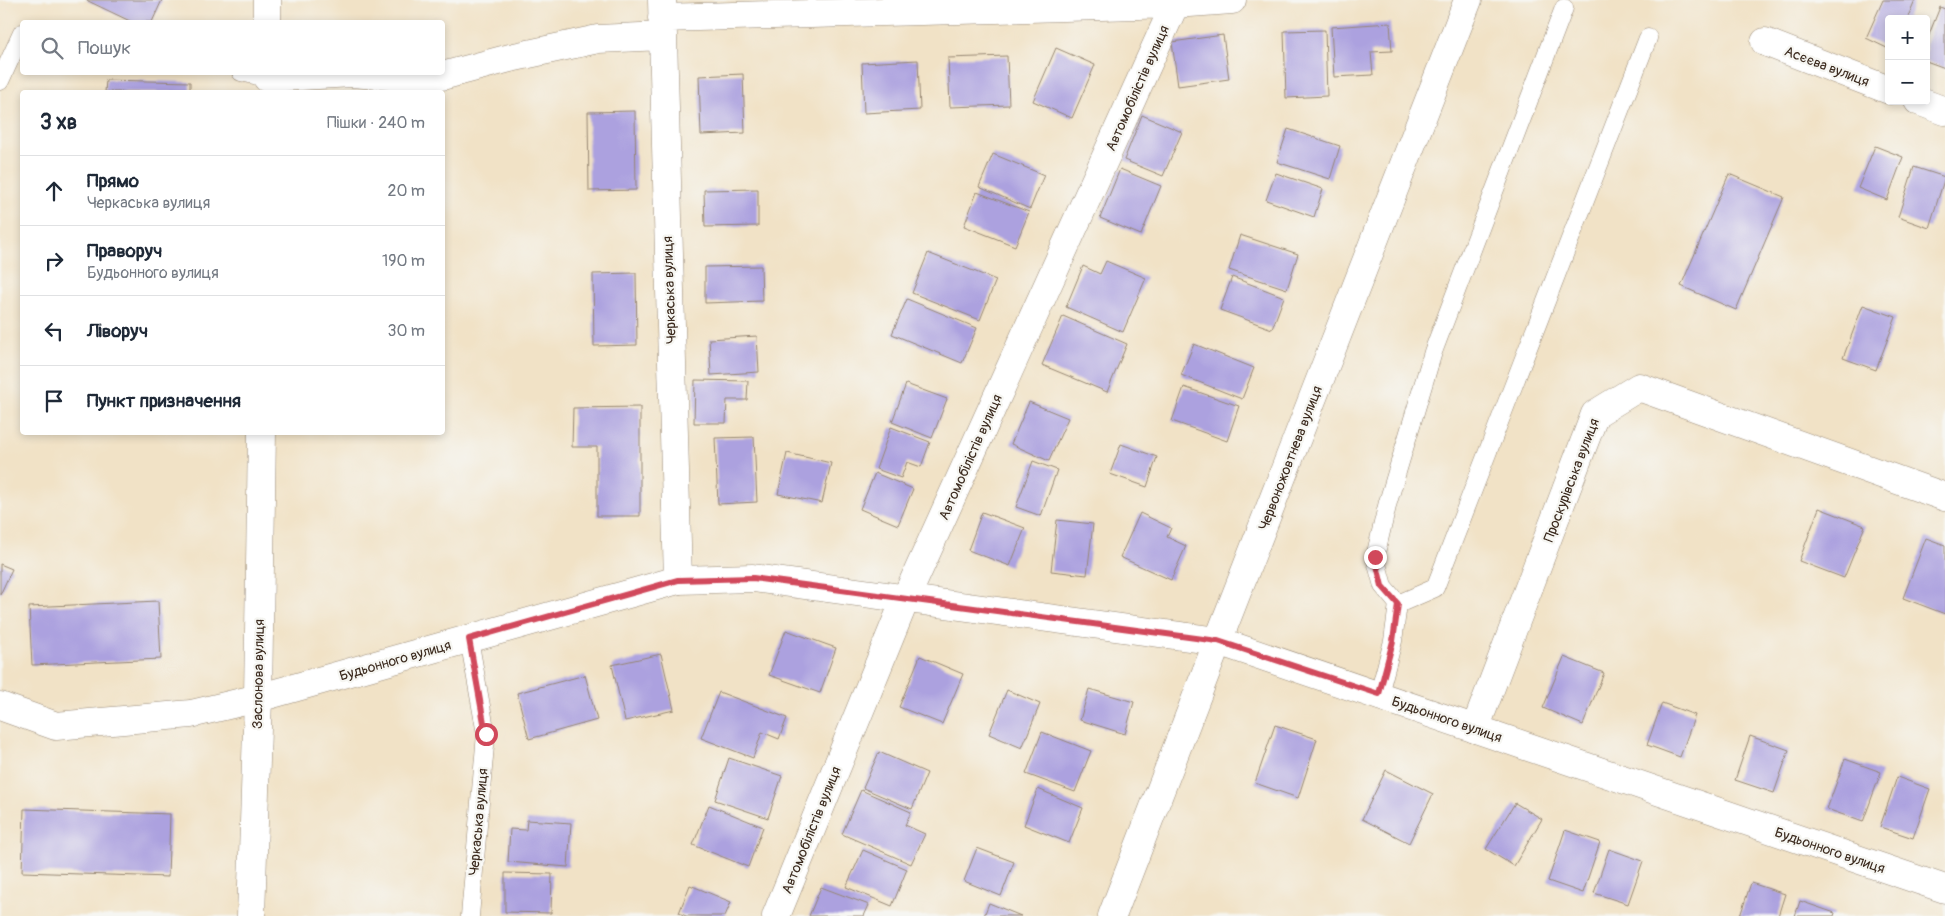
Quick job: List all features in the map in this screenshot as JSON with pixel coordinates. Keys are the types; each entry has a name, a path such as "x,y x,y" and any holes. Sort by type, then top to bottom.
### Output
{"street":[{"path":"267,0 267,20"},
{"path":"378,75 403,77 442,76 598,39 662,18 1175,4 1232,0"},
{"name":"Червоножовтнева вулиця","path":"1112,916 1468,0"},
{"name":"Автомобілістів вулиця","path":"776,916 905,600 1175,4"},
{"name":"Черкаська вулиця","path":"662,18 678,580"},
{"name":"Асєєва вулиця","path":"1765,42 1885,88"},
{"path":"267,81 331,75"},
{"path":"1928,105 1945,112"},
{"name":"Проскурівська вулиця","path":"1475,729 1595,414 1638,387 1945,497"},
{"name":"Заслонова вулиця","path":"250,916 258,698 262,435"},
{"name":"Будьонного вулиця","path":"0,706 56,726 191,714 258,698 678,580 753,578 1218,641 1379,694 1475,729 1945,889"}],"lane":[{"path":"1379,694 1393,641 1398,604 1382,586 1375,557 1388,502 1433,352 1564,8"},
{"path":"0,81 20,37"},
{"path":"1398,604 1435,588 1648,38"},
{"path":"250,75 267,81"},
{"name":"Черкаська вулиця","path":"469,639 486,734 470,916"}],"building":[{"path":"86,0 162,0 153,20 128,20"},
{"path":"1883,0 1915,0 1909,15 1885,15 1885,47 1866,38"},
{"path":"1940,7 1945,9 1945,68 1930,62 1930,32"},
{"path":"1390,23 1392,51 1371,52 1373,75 1334,77 1331,27"},
{"path":"1325,30 1327,96 1286,98 1284,31"},
{"path":"1223,35 1229,79 1178,86 1172,42"},
{"path":"1056,48 1095,65 1072,118 1033,101"},
{"path":"1007,56 1009,105 950,107 948,58"},
{"path":"918,60 920,110 864,113 862,63"},
{"path":"743,74 745,133 701,135 699,76"},
{"path":"106,80 190,82 190,90 105,90"},
{"path":"635,111 636,190 589,191 588,112"},
{"path":"1142,115 1182,132 1163,176 1124,160"},
{"path":"1288,129 1340,146 1330,179 1277,162"},
{"path":"1875,146 1903,157 1887,200 1858,188"},
{"path":"993,154 1044,175 1030,209 979,187"},
{"path":"1914,167 1945,177 1929,228 1898,217"},
{"path":"1120,169 1161,186 1141,235 1100,218"},
{"path":"1276,173 1323,189 1314,217 1266,200"},
{"path":"1729,174 1784,197 1736,310 1681,286"},
{"path":"758,189 758,226 705,227 704,190"},
{"path":"977,192 1029,212 1015,246 964,226"},
{"path":"1240,235 1298,254 1287,289 1229,270"},
{"path":"928,253 996,280 980,320 912,293"},
{"path":"1106,261 1146,278 1123,332 1066,307 1083,266 1100,274"},
{"path":"761,266 762,301 705,303 705,267"},
{"path":"636,273 637,345 594,346 593,274"},
{"path":"1232,277 1284,297 1272,329 1220,310"},
{"path":"907,299 977,328 962,363 892,334"},
{"path":"1863,305 1896,317 1876,370 1843,358"},
{"path":"1063,316 1127,344 1107,392 1042,365"},
{"path":"757,336 759,372 711,375 709,339"},
{"path":"1194,344 1254,368 1242,399 1181,375"},
{"path":"695,380 748,381 747,400 727,400 726,423 694,423"},
{"path":"906,384 947,399 932,438 892,422"},
{"path":"1184,387 1239,406 1227,441 1172,421"},
{"path":"1029,402 1068,418 1049,461 1011,444"},
{"path":"640,407 640,516 597,516 597,447 572,447 573,408"},
{"path":"891,427 930,442 921,467 907,462 901,478 876,469"},
{"path":"754,437 757,502 718,504 715,438"},
{"path":"1121,444 1157,457 1147,487 1110,474"},
{"path":"787,453 831,463 822,503 778,494"},
{"path":"1033,461 1057,470 1041,516 1016,507"},
{"path":"875,473 913,489 898,525 860,509"},
{"path":"1819,508 1865,526 1844,578 1799,561"},
{"path":"982,512 1025,528 1010,566 968,550"},
{"path":"1140,513 1171,528 1167,537 1186,546 1171,580 1120,557"},
{"path":"1057,520 1093,524 1087,575 1051,571"},
{"path":"1926,538 1945,545 1945,614 1903,598"},
{"path":"0,564 12,569 0,595"},
{"path":"158,601 161,659 32,665 29,607"},
{"path":"786,630 836,648 820,693 769,675"},
{"path":"661,654 674,710 625,721 612,665"},
{"path":"920,656 963,674 942,724 899,707"},
{"path":"1564,657 1604,673 1583,725 1543,708"},
{"path":"585,675 597,720 529,739 517,693"},
{"path":"1089,689 1134,702 1125,734 1080,720"},
{"path":"1007,690 1040,704 1022,748 989,734"},
{"path":"719,692 787,718 779,739 762,732 753,758 701,738"},
{"path":"1662,703 1695,715 1680,757 1647,745"},
{"path":"1275,725 1317,739 1298,798 1255,783"},
{"path":"1042,732 1091,751 1075,792 1026,774"},
{"path":"1750,736 1789,750 1774,793 1735,780"},
{"path":"879,752 927,773 912,809 863,788"},
{"path":"729,758 782,776 768,818 715,800"},
{"path":"1845,759 1881,772 1863,822 1827,809"},
{"path":"1386,770 1433,794 1409,843 1362,819"},
{"path":"1897,777 1930,789 1913,838 1880,827"},
{"path":"1038,789 1083,808 1069,843 1024,825"},
{"path":"861,790 911,812 905,825 925,834 911,864 842,834"},
{"path":"1515,803 1542,819 1514,866 1486,849"},
{"path":"709,805 763,827 748,867 693,845"},
{"path":"24,809 170,814 168,877 22,872"},
{"path":"527,820 571,823 568,867 508,862 510,829 526,830"},
{"path":"1565,830 1600,842 1583,893 1548,881"},
{"path":"977,848 1014,862 1001,896 964,881"},
{"path":"1609,849 1643,861 1628,904 1594,893"},
{"path":"863,850 907,869 892,906 846,887"},
{"path":"505,873 552,874 551,913 505,912"},
{"path":"1751,883 1785,894 1778,916 1740,916"},
{"path":"690,885 731,902 725,916 686,916 679,913"},
{"path":"821,887 869,905 864,916 809,916"},
{"path":"1800,901 1835,913 1834,916 1795,916"},
{"path":"989,903 1021,916 984,916"}],"route":[{"path":"486,734 469,639 678,580 753,578 1218,641 1379,694 1393,641 1398,604 1382,586 1375,557"}]}
